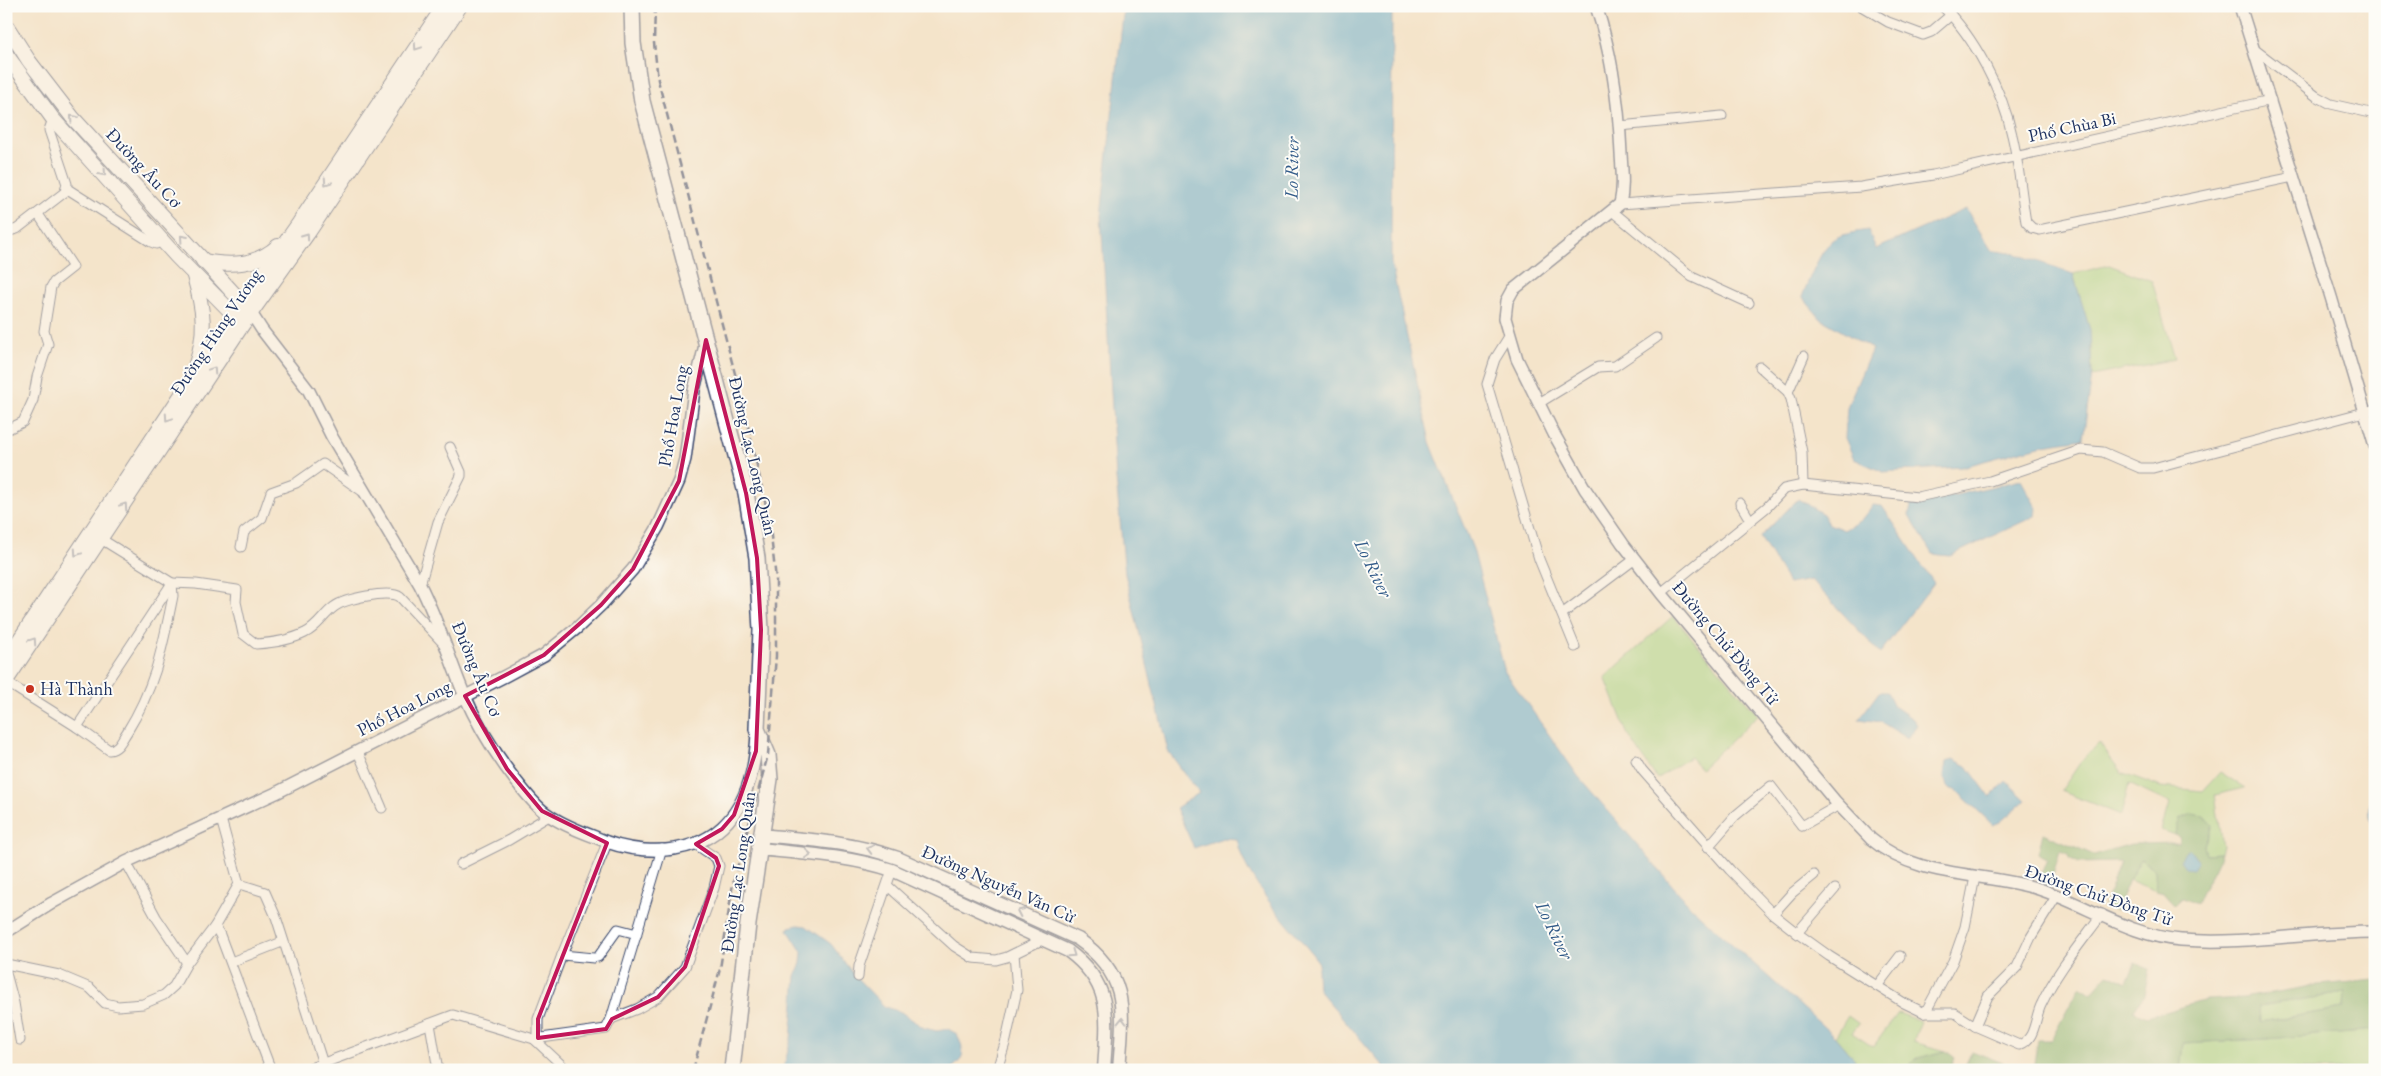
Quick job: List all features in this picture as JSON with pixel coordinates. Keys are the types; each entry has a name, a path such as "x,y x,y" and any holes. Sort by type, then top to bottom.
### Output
{"highway":[{"name":"Đường Lạc Long Quân","path":"632,6 633,50 642,101 746,493 757,558 761,630 757,728 768,755 770,779 748,924 732,1070"}],"main road":[{"name":"Đường Hùng Vương","path":"6,682 101,539 299,223 444,6"},
{"name":"Đường Hùng Vương","path":"6,660 188,387 361,156 460,6"},
{"name":"Đường Âu Cơ","path":"6,25 29,61 72,118 203,261 243,314"},
{"name":"Đường Âu Cơ","path":"6,54 53,119 161,238 193,273 243,314"},
{"path":"203,261 225,265 256,260 276,248 299,223"},
{"path":"188,387 200,350 204,325 203,307 193,273"},
{"name":"Đường Nguyễn Văn Cừ","path":"760,842 863,861 892,870 1044,939 1076,957 1088,968 1102,992 1106,1007 1104,1070"},
{"name":"Đường Nguyễn Văn Cừ","path":"760,842 854,845 873,849 898,858 1078,939 1102,959 1118,986 1122,1002 1119,1070"},
{"path":"963,901 968,889"}],"street":[{"path":"1596,6 1608,41 1620,126 1623,187 1616,207"},
{"path":"1861,6 1888,22 1923,35 1930,32 1951,15"},
{"name":"Phố Chùa Bi","path":"1942,6 1951,15 1982,59 1993,82 2012,133 2016,155 2087,142 2270,100"},
{"path":"2240,6 2368,410 2375,446"},
{"path":"2254,49 2316,96 2331,104 2375,114"},
{"path":"1620,126 1722,116"},
{"path":"6,232 16,229 38,214 64,192 66,188 67,184 50,130 53,119"},
{"path":"1616,207 1861,187 1933,175 2016,155 2026,222 2032,228 2039,230 2294,177"},
{"path":"66,188 150,242 156,244 161,238"},
{"path":"1616,207 1692,277 1749,303"},
{"name":"Đường Chử Đồng Tử","path":"1616,207 1513,290 1505,310 1506,327 1516,358 1585,489 1635,559 1839,805 1871,839 1889,854 1929,869 2029,886 2154,935 2182,940 2264,939 2375,932"},
{"path":"6,430 19,426 27,415 48,344 44,330 51,287 54,282 73,266 38,214"},
{"name":"Đường Âu Cơ","path":"243,314 262,330 309,391 332,437 420,585 431,607 465,696 479,724 507,769 549,816 607,843 637,849 676,849 695,844 722,829 734,815 752,772 757,728"},
{"path":"1510,335 1495,359 1487,384 1539,559 1575,647"},
{"path":"1539,404 1598,367 1615,366 1656,338"},
{"name":"Phố Hoa Long","path":"6,932 52,903 126,862 221,819 358,752 544,654 601,605 633,569 658,527 679,481 685,458 694,390 706,340"},
{"path":"1788,392 1804,356"},
{"path":"1760,367 1788,392 1791,399 1802,452 1802,485"},
{"path":"1662,593 1750,520 1784,489 1802,485 1918,496 1990,482 2081,450 2103,452 2133,466 2153,468 2368,410"},
{"path":"420,585 438,522 462,472 450,447"},
{"path":"241,547 244,532 262,518 271,492 296,482 323,464 366,494"},
{"path":"1740,504 1750,520"},
{"path":"101,539 172,583 196,584 237,590 236,602 243,634 256,644 304,634 340,603 392,593 400,597 445,645"},
{"path":"1562,614 1635,559"},
{"path":"6,682 77,727 109,750 117,747 139,712 153,682 173,596 172,583"},
{"path":"77,727 172,583"},
{"path":"358,752 382,808"},
{"path":"1636,760 1642,770 1708,847 1773,914 1797,934 1904,1004 1925,1013 1955,1013 1975,1026 2019,1045 2027,1042 2032,1034 2041,1004 2058,976 2102,914"},
{"path":"1708,847 1735,816 1771,786 1802,826 1839,805"},
{"path":"461,864 509,840 549,816"},
{"path":"6,964 59,975 90,988 105,1003 132,1007 164,996 174,986 187,963 215,926 240,884 221,819"},
{"path":"567,1070 536,1039 537,1023 607,843"},
{"path":"612,1019 637,1009 658,997 685,967 714,888 719,866 716,858 695,844"},
{"path":"305,1070 324,1067 448,1016 458,1016 536,1039 606,1029 612,1019 662,850"},
{"path":"126,862 156,917 187,963"},
{"path":"858,977 859,966 892,870"},
{"path":"1773,914 1792,893 1814,875"},
{"path":"1925,1013 1953,961 1965,927 1975,877"},
{"path":"240,884 265,892 276,917 282,942 324,1067"},
{"path":"888,886 954,946 973,958 996,960 1014,954 1044,939"},
{"path":"1797,934 1835,888"},
{"path":"1975,1026 1988,996 2014,971 2056,895"},
{"path":"215,926 231,962 271,1070"},
{"path":"562,955 594,958 598,956 618,929 637,934"},
{"path":"231,962 282,942"},
{"path":"997,1070 1017,990 1014,954"},
{"path":"1877,986 1900,956"},
{"path":"6,973 14,1003 20,1040"},
{"path":"430,1024 438,1070"}],"highlighted area":[{"path":"706,340 746,493 757,558 761,630 756,751 734,815 722,829 696,844 716,858 719,866 685,967 658,997 612,1019 606,1029 538,1038 538,1019 607,843 542,811 507,769 465,696 544,655 601,605 633,569 679,481"}],"green space":[{"path":"2109,265 2152,281 2175,359 2092,376 2090,330 2073,274"},
{"path":"1673,616 1758,715 1701,769 1690,757 1657,779 1627,733 1605,677"},
{"path":"2099,743 2121,772 2161,787 2203,791 2220,772 2245,788 2215,795 2223,846 2221,853 2206,854 2204,845 2212,825 2181,819 2174,835 2161,830 2169,803 2129,784 2121,815 2061,791 2080,763"},
{"path":"2192,814 2204,816 2212,825 2204,845 2206,854 2221,853 2197,904 2182,898 2175,905 2164,893 2156,891 2155,869 2141,859 2129,880 2116,911 2104,906 2120,862 2079,863 2069,858 2069,854 2060,851 2049,887 2037,885 2047,859 2038,854 2043,833 2094,855 2131,844 2179,843 2179,837 2174,835 2180,819"},
{"path":"2141,859 2155,869 2156,891 2129,880"},
{"path":"2135,963 2149,969 2144,995 2133,1011 2147,1017 2206,1000 2243,998 2318,985 2375,980 2375,1030 2266,1039 2183,1043 2180,1070 1963,1070 1972,1051 2008,1065 2033,1069 2038,1040 2051,1040 2080,986 2091,993 2108,974 2127,983","holes":["2345,993 2344,1008 2260,1022 2259,1006"]},
{"path":"2345,993 2344,1008 2260,1022 2259,1006"},
{"path":"1898,1013 1921,1021 1913,1042 1946,1051 1914,1059 1908,1070 1863,1070 1835,1037 1848,1016 1859,1024 1852,1033 1873,1047"},
{"path":"2375,1030 2375,1070 2180,1070 2183,1043 2266,1039"},
{"path":"1946,1051 1955,1058 1950,1070 1908,1070 1914,1059"}],"water":[{"name":"Lo River","path":"1124,6 1392,6 1391,263 1430,442 1473,549 1505,672 1578,776 1691,907 1835,1037 1863,1070 1387,1070 1318,989 1317,972 1319,963 1260,889 1242,856 1237,839 1223,838 1194,848 1176,808 1199,793 1168,751 1125,574 1116,478 1101,216"},
{"path":"1966,209 1992,251 2011,252 2073,274 2090,330 2092,376 2083,439 2043,445 1962,467 1883,472 1854,459 1845,438 1847,407 1872,349 1821,319 1802,297 1818,260 1834,239 1868,230 1876,249"},
{"path":"2021,480 2036,507 2035,516 1950,556 1932,554 1909,515 1912,502 1956,495"},
{"path":"1798,499 1823,514 1829,524 1844,530 1861,520 1873,505 1882,506 1934,583 1880,653 1811,580 1789,584 1760,537"},
{"path":"1879,692 1887,692 1894,706 1914,720 1917,725 1907,738 1881,722 1859,719"},
{"path":"1953,759 1967,766 1990,797 2006,781 2026,800 2000,822 1993,825 1957,791 1947,787 1944,775 1946,762"},
{"path":"2375,790 2375,829 2372,825 2370,810 2371,799"},
{"path":"2189,849 2198,861 2193,869 2185,868 2180,861 2185,851"},
{"path":"806,926 831,944 854,975 885,1007 901,1012 924,1028 937,1031 948,1029 957,1034 962,1045 962,1054 959,1062 949,1070 783,1070 791,1039 796,976 801,963 802,952 788,930 789,927"}],"railway":[{"path":"655,6 654,43 658,80 744,408 769,519 776,579 776,656 768,755 733,883 720,969 693,1070"}],"place":[{"name":"Hà Thành","path":"30,689"}]}
